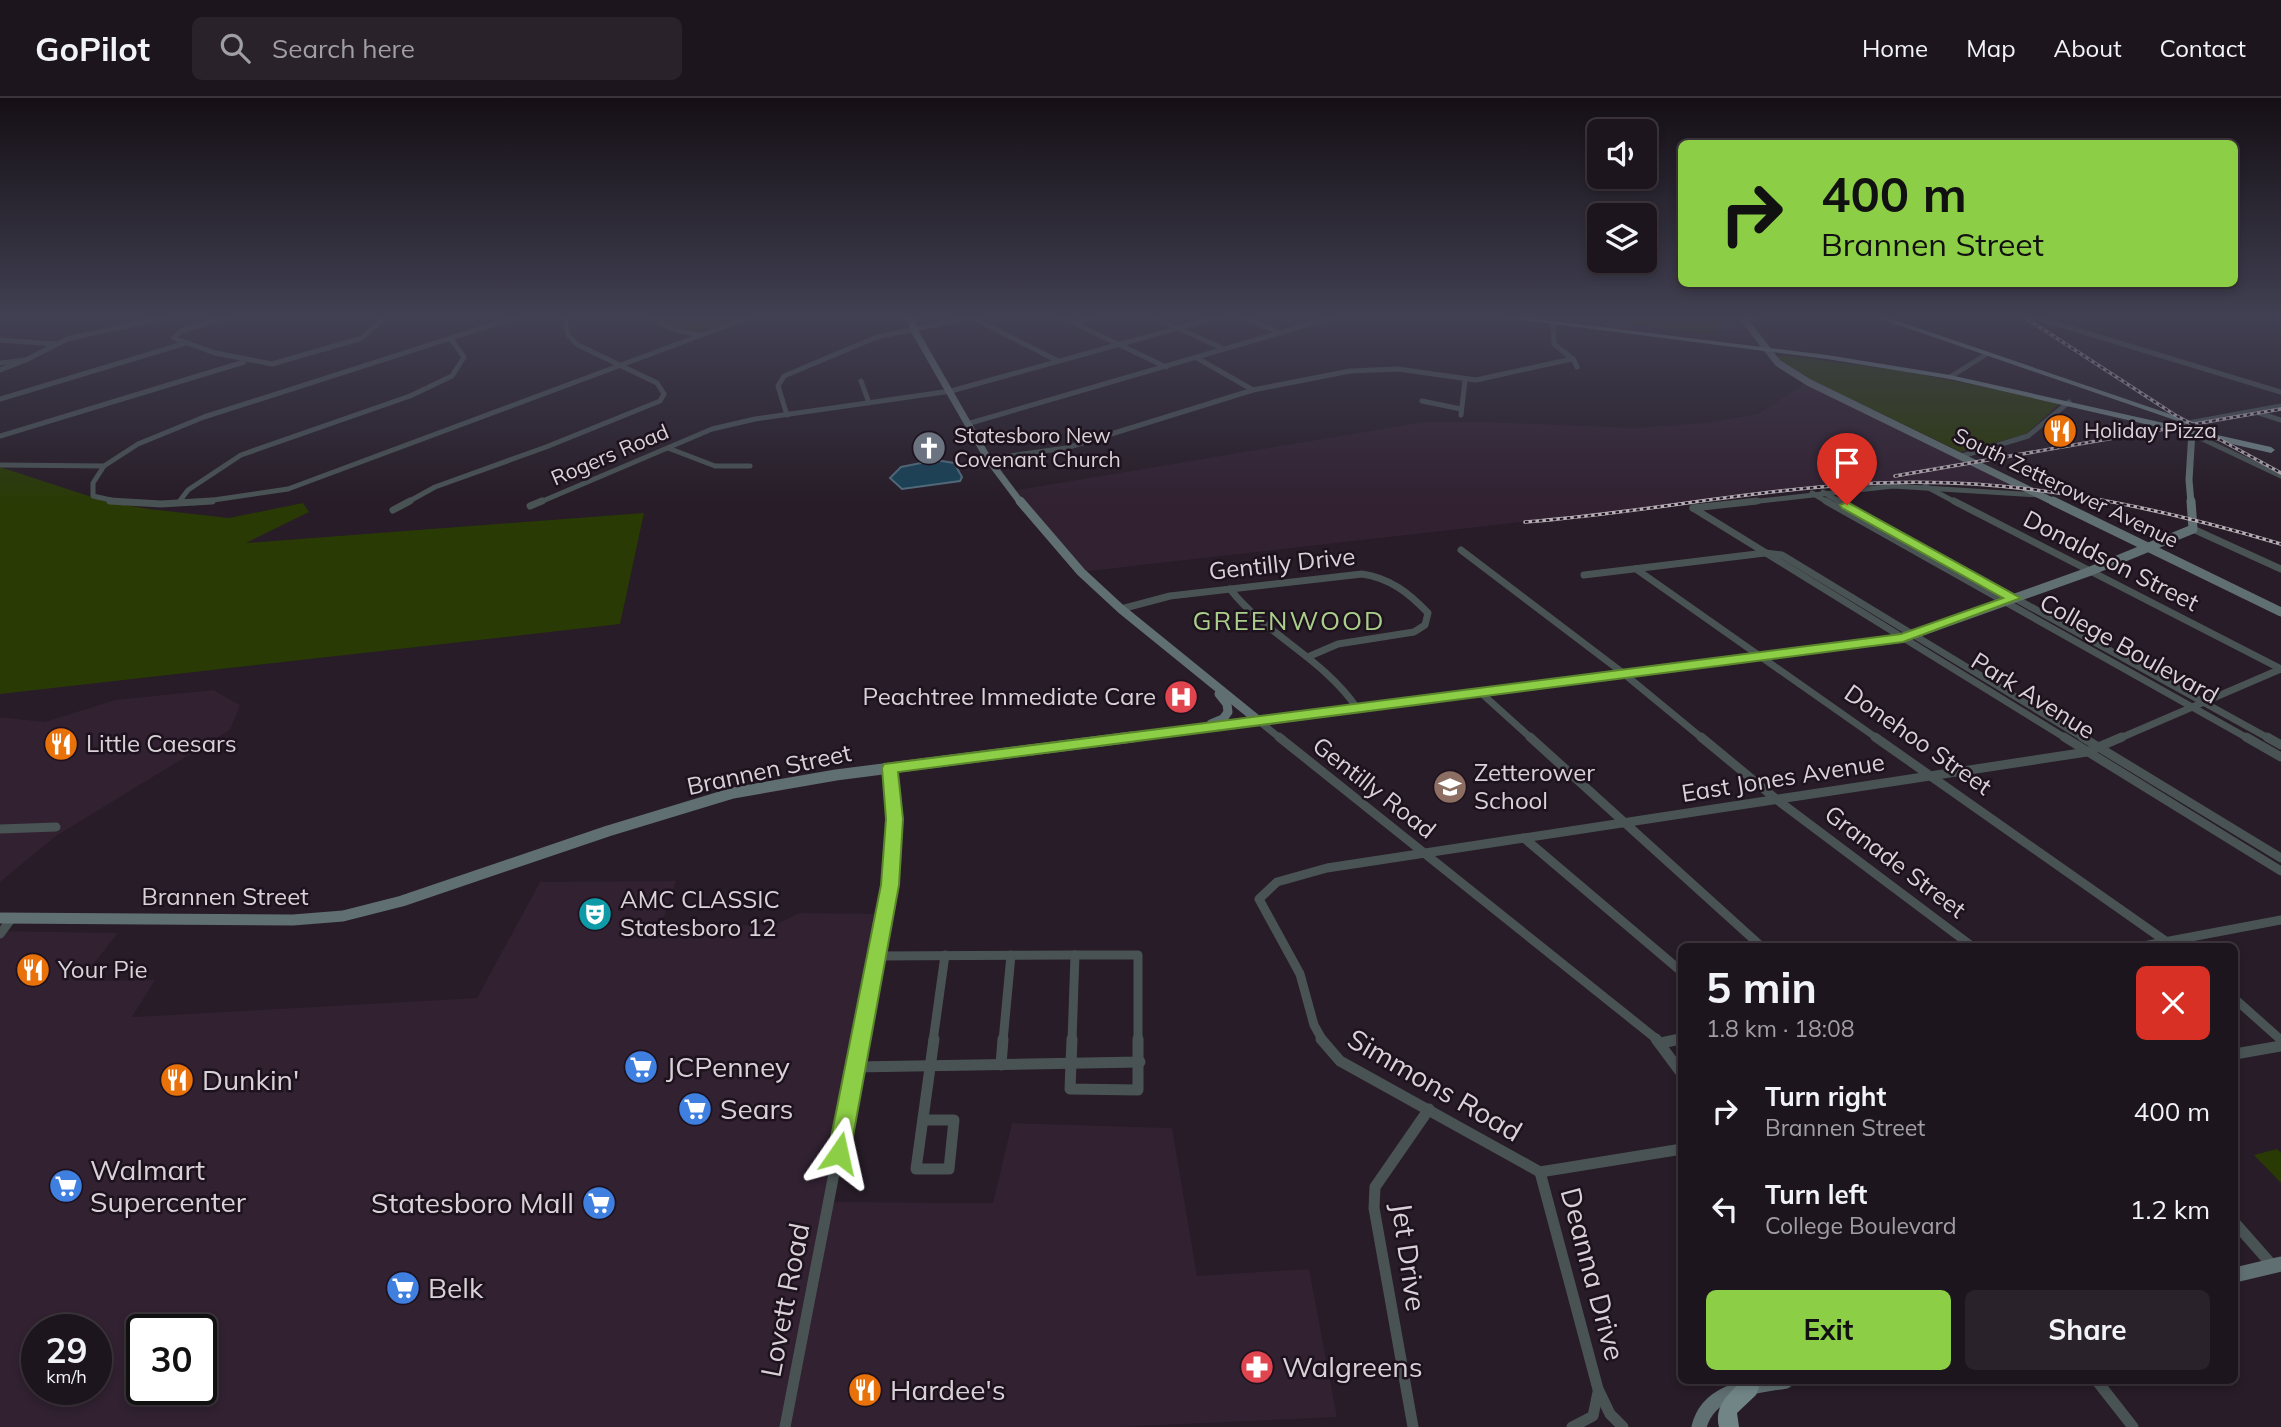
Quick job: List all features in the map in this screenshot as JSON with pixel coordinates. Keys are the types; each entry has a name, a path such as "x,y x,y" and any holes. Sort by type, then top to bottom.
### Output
{"main road":[{"path":"1960,379 2172,426 2192,428"},
{"path":"2056,379 2192,428 2276,451"},
{"path":"1728,1427 1728,1409 1749,1388"}],"street":[{"path":"0,399 68,379"},
{"path":"0,436 188,379"},
{"path":"324,379 204,417 127,449 104,466 93,483 93,496 107,502 178,502 288,489 583,379"},
{"path":"178,502 188,490 241,455 410,396 446,379"},
{"path":"393,510 435,487 660,401 664,394 657,383 649,379"},
{"path":"782,379 778,386 787,415"},
{"name":"Gentilly Road","path":"944,379 988,459 1011,491 1081,572 1121,609 1661,1043 1678,1068"},
{"name":"Rogers Road","path":"530,506 712,429 951,391 994,379"},
{"path":"967,424 1124,379"},
{"path":"1235,379 1254,390"},
{"path":"988,459 1066,448 1254,390 1312,379"},
{"path":"1460,379 1479,379"},
{"name":"South Zetterower Avenue","path":"1803,379 2281,611"},
{"path":"2238,379 2281,392"},
{"path":"1422,401 1461,412 1465,380"},
{"path":"860,381 869,403"},
{"path":"1962,456 2028,436 2069,402"},
{"path":"2192,428 2281,406"},
{"path":"2253,411 2281,420"},
{"path":"2192,428 2209,440 2281,476"},
{"path":"2192,428 2190,515 2193,529 2281,569"},
{"path":"667,447 715,467 750,466"},
{"path":"0,465 104,466"},
{"path":"1812,493 1925,486 2042,495"},
{"name":"Donaldson Street","path":"1925,486 2281,669"},
{"name":"College Boulevard","path":"1823,492 2281,757"},
{"name":"College Boulevard","path":"1812,493 2281,745"},
{"name":"Park Avenue","path":"1812,493 1693,508 2281,871"},
{"name":"Brannen Street","path":"6,918 293,920 343,916 402,901 608,831 733,793 890,768 1903,638 2088,572 2193,529"},
{"name":"Granade Street","path":"1461,550 1623,673 1776,799 1968,943"},
{"path":"1584,575 1765,553"},
{"name":"Park Avenue","path":"1765,553 1776,553 1789,558 2281,858"},
{"name":"Donehoo Street","path":"1636,569 2170,943"},
{"name":"Gentilly Drive","path":"1121,609 1170,596 1348,575 1377,575 1402,587 1428,613 1425,625 1414,632 1351,641 1310,656"},
{"path":"1230,589 1257,619 1310,656 1338,680 1357,708"},
{"path":"1188,662 1224,699 1229,709 1226,716 1218,722 1188,730"},
{"name":"East Jones Avenue","path":"1277,883 1327,868 2087,752 2281,669"},
{"path":"1480,692 1758,943"},
{"name":"Lovett Road","path":"785,1427 877,957 893,856 894,819 890,768"},
{"path":"0,829 56,827"},
{"path":"1524,838 1678,969"},
{"name":"Simmons Road","path":"1277,883 1259,899 1296,962 1318,1037 1340,1061 1540,1172"},
{"path":"0,933 6,918"},
{"path":"2176,943 2281,920"},
{"path":"877,957 1075,954 1138,955 1138,1090 1070,1089 1075,954"},
{"path":"925,1119 954,1120 949,1169 916,1169 925,1119 945,955"},
{"path":"1001,1065 1011,955"},
{"path":"2238,1002 2281,1040"},
{"path":"1661,1043 1678,1040"},
{"path":"2238,1053 2281,1046"},
{"path":"855,1068 1140,1062"},
{"name":"Jet Drive","path":"1413,1427 1374,1208 1375,1188 1429,1110"},
{"path":"1540,1172 1678,1150"},
{"name":"Deanna Drive","path":"1540,1172 1598,1389 1610,1414 1623,1427"},
{"path":"2238,1226 2277,1265"},
{"path":"2238,1274 2277,1265"},
{"path":"1699,1427 1705,1409 1716,1398 1770,1384"},
{"path":"2099,1384 2133,1427"},
{"name":"Deanna Drive","path":"1572,1427 1593,1416 1598,1389"}],"shaded area":[{"path":"1808,382 2033,490 1935,482 1830,487 1081,572 1011,491 1424,422 1636,428 1706,423 1758,414"},
{"path":"213,690 240,705 230,730 56,836 0,882 0,717 45,722 115,700"},
{"path":"676,881 661,926 775,925 799,913 885,914 830,1202 993,1203 1012,1123 1172,1128 1197,1276 1309,1269 1337,1417 1116,1427 0,1427 0,931 118,933 80,981 155,980 132,1017 477,998 540,882"}],"green space":[{"path":"1809,379 1944,379 2061,402 2026,434 1961,452"},
{"path":"0,467 107,502 149,509 229,518 303,503 309,512 246,543 644,513 620,624 0,694"},
{"path":"2277,1149 2281,1153 2281,1183 2254,1155"}],"water":[{"path":"936,460 954,463 962,477 960,481 902,489 890,478 901,467"}],"railway":[{"path":"2120,379 2192,424"},
{"path":"2192,424 2281,409"},
{"path":"1895,476 2192,424"},
{"path":"2192,424 2281,473"},
{"path":"1525,522 1790,490 1930,482 2032,489 2082,497 2182,517 2281,544"}],"place":[{"name":"Holiday Pizza","path":"2060,431"},
{"name":"Statesboro New Covenant Church","path":"929,448"},
{"name":"Peachtree Immediate Care","path":"1181,697"},
{"name":"Little Caesars","path":"61,744"},
{"name":"Zetterower School","path":"1450,787"},
{"name":"AMC CLASSIC Statesboro 12","path":"595,914"},
{"name":"Your Pie","path":"33,970"},
{"name":"JCPenney","path":"641,1067"},
{"name":"Dunkin'","path":"177,1080"},
{"name":"Sears","path":"695,1109"},
{"name":"Walmart Supercenter","path":"66,1186"},
{"name":"Statesboro Mall","path":"599,1203"},
{"name":"Belk","path":"403,1288"},
{"name":"Walgreens","path":"1257,1367"},
{"name":"Hardee's","path":"865,1390"}],"district":[{"name":"GREENWOOD","path":"1289,621"}],"route":[{"path":"839,1153 890,885 894,819 890,768 1903,638 2015,598 1847,505"}]}
